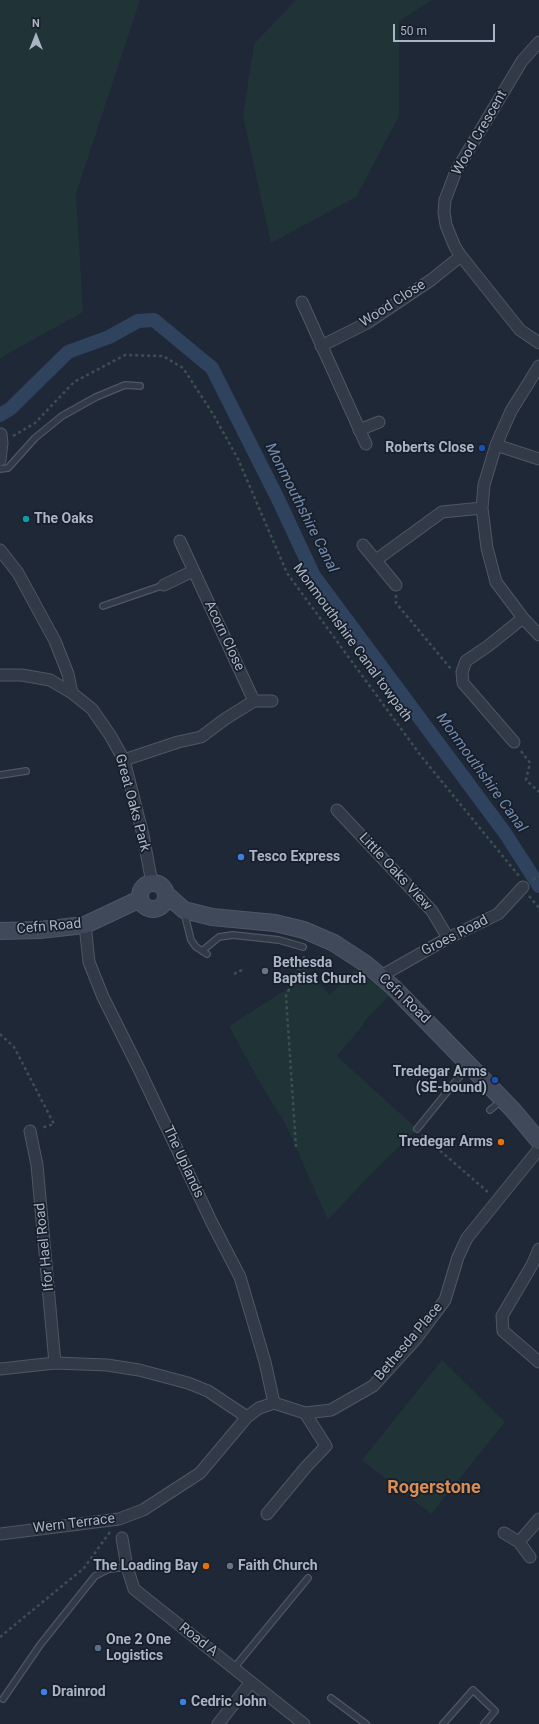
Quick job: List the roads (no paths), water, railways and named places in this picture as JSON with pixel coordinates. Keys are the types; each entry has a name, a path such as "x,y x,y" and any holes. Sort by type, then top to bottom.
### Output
{"main road":[{"name":"Cefn Road","path":"152,883 163,887 166,894 184,910 212,917 275,922 312,933 334,942 394,986 502,1099 539,1141"},
{"path":"152,883 143,887 141,890 140,899 144,905 153,909 163,904 166,894"},
{"name":"Cefn Road","path":"0,931 40,930 85,925 140,899"}],"street":[{"name":"Wood Crescent","path":"539,42 522,61 456,171 445,200 444,212 446,225 455,247 461,256 520,330 539,343"},
{"name":"Wood Close","path":"321,346 367,323 431,280 461,256"},
{"path":"302,302 366,444"},
{"path":"539,366 511,411 496,445 484,485 482,508 487,548 496,582 523,618 539,635"},
{"path":"359,430 379,422"},
{"path":"0,460 2,438"},
{"path":"496,445 539,459"},
{"path":"376,560 442,512 482,508"},
{"name":"Acorn Close","path":"180,541 254,701"},
{"path":"363,545 396,584"},
{"path":"0,550 18,573 55,641 68,674 72,693"},
{"path":"164,585 193,571"},
{"path":"514,742 463,683 462,672 466,660 488,646 523,618"},
{"name":"Great Oaks Park","path":"0,675 22,675 50,680 72,693 92,709 110,735 124,760 143,835 152,883"},
{"path":"124,760 178,742 201,737 225,719 254,701 272,701"},
{"name":"Little Oaks View","path":"337,810 432,911 448,938"},
{"name":"Groes Road","path":"381,976 448,938 498,914 523,887"},
{"name":"The Uplands","path":"85,925 89,962 103,997 212,1223 240,1277 266,1362 274,1403"},
{"name":"Ifor Hael Road","path":"30,1131 37,1165 55,1363"},
{"name":"Bethesda Place","path":"274,1403 306,1413 332,1410 373,1386 404,1351 444,1300 458,1257 467,1238 539,1149"},
{"path":"539,1249 532,1265 502,1316 503,1331 539,1362"},
{"path":"0,1369 55,1363 107,1365 169,1377 208,1391 247,1417"},
{"name":"Wern Terrace","path":"0,1534 119,1519 143,1510 200,1473 247,1417 259,1408 274,1403"},
{"path":"268,1514 306,1467 326,1446 306,1413"},
{"path":"519,1542 539,1519"},
{"path":"504,1533 519,1542 530,1557"},
{"name":"Road A","path":"122,1538 127,1567 134,1589 304,1724"},
{"path":"218,1724 251,1682"}],"lane":[{"path":"0,469 8,468 35,438 62,416 89,401 125,385 140,386"},
{"path":"103,606 164,585"},
{"path":"0,775 26,771"},
{"path":"184,910 191,940 196,947 205,952 219,937 233,935 280,940 303,947"},
{"path":"416,1129 469,1064"},
{"path":"490,1110 502,1099"},
{"path":"3,1699 40,1645 95,1576 109,1569 127,1567"},
{"path":"234,1668 308,1578"},
{"path":"443,1724 473,1690 495,1711 484,1724"},
{"path":"331,1698 366,1724"}],"waterway":[{"name":"Monmouthshire Canal","path":"0,415 10,409 68,352 109,337 138,321 154,320 212,368 278,499 314,576 505,833 539,886"}],"place":[{"name":"Roberts Close","path":"482,448"},
{"name":"The Oaks","path":"26,519"},
{"name":"Tesco Express","path":"241,857"},
{"name":"Bethesda Baptist Church","path":"265,971"},
{"name":"Tredegar Arms (SE-bound)","path":"495,1080"},
{"name":"Tredegar Arms","path":"501,1142"},
{"name":"The Loading Bay","path":"206,1566"},
{"name":"Faith Church","path":"230,1566"},
{"name":"One 2 One Logistics","path":"98,1648"},
{"name":"Drainrod","path":"44,1692"},
{"name":"Cedric John","path":"183,1702"}],"district":[{"name":"Rogerstone","path":"434,1488"}]}
